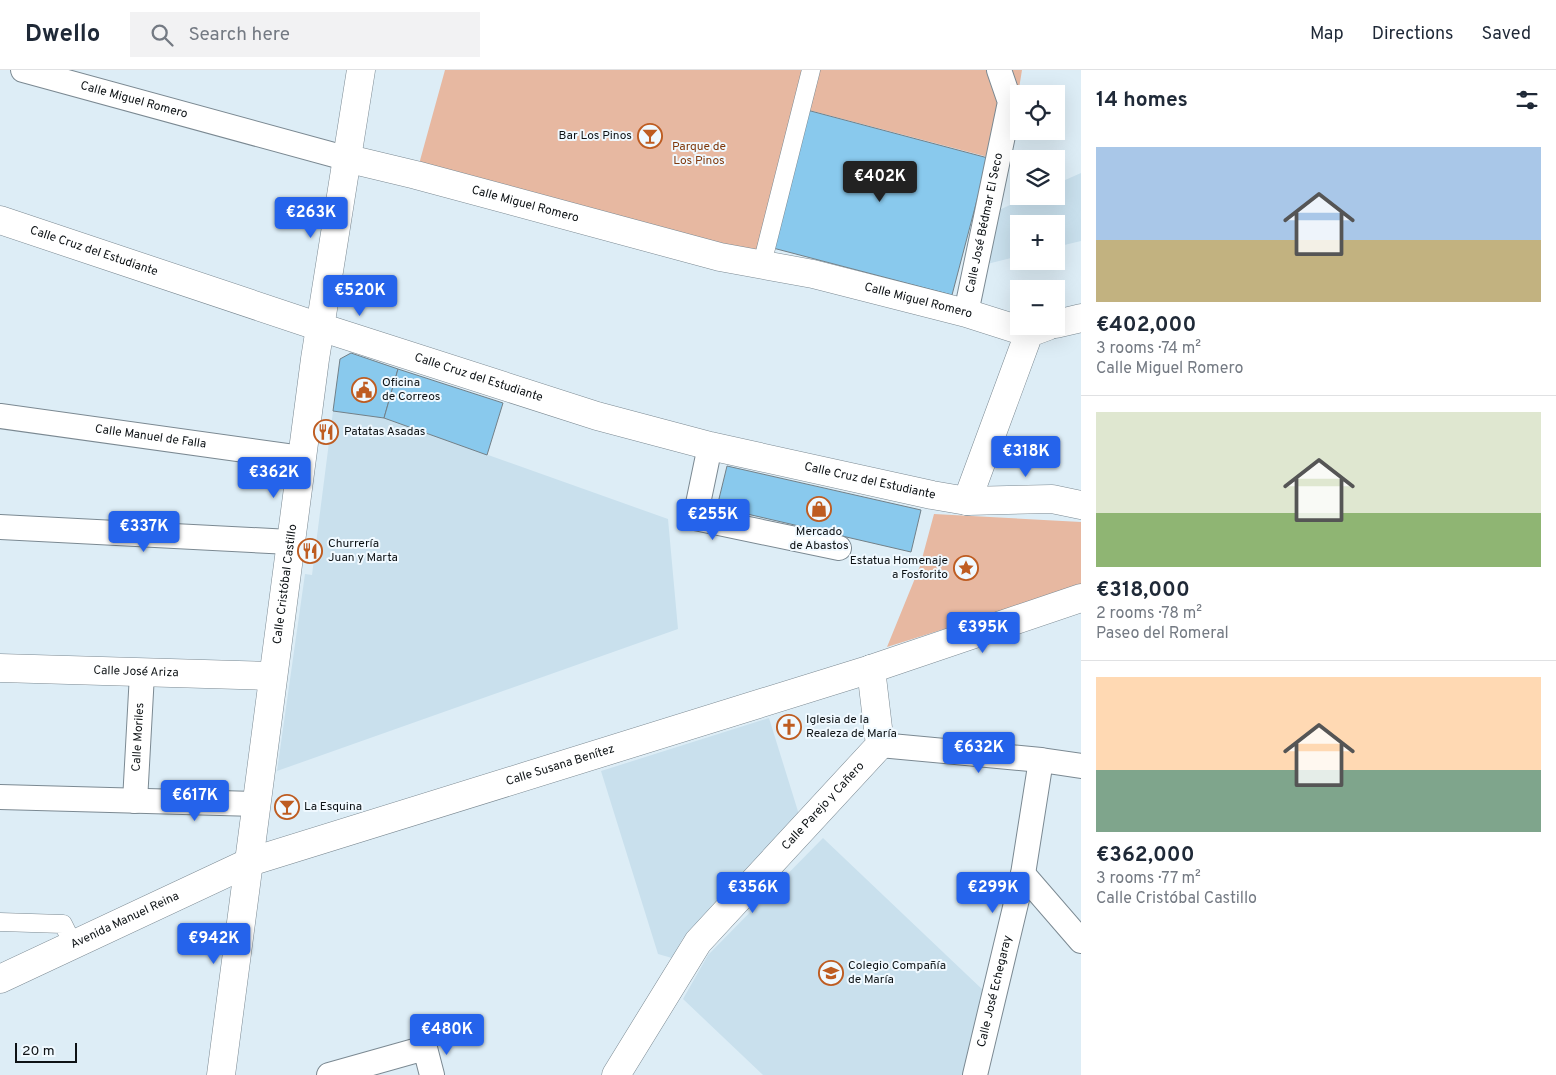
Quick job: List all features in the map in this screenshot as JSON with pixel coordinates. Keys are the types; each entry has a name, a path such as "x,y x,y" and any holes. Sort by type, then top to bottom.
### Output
{"street":[{"name":"Calle Miguel Romero","path":"23,70 345,158 416,174 720,257 813,274 1010,323"},
{"name":"Calle Cristóbal Castillo","path":"221,1075 301,458 345,158 360,70"},
{"path":"762,264 810,70"},
{"name":"Calle José Bédmar El Seco","path":"966,313 1010,102 999,70"},
{"name":"Calle Cruz del Estudiante","path":"0,220 320,327 597,416 710,446 932,496 968,501 1052,499 1081,505"},
{"path":"1065,322 1081,318"},
{"path":"968,501 1037,335"},
{"name":"Calle Manuel de Falla","path":"0,416 301,458"},
{"path":"710,446 695,518 839,548"},
{"path":"0,527 290,542"},
{"name":"Calle Susana Benítez","path":"250,862 871,669 1081,598"},
{"name":"Calle José Ariza","path":"0,668 142,674 272,676"},
{"path":"871,669 880,745 1041,760 1081,766"},
{"name":"Calle Moriles","path":"135,801 142,674"},
{"name":"Calle Parejo y Cañero","path":"623,1073 698,942 880,745"},
{"name":"Calle José Echegaray","path":"976,1075 1023,874 1041,760"},
{"path":"0,797 256,804"},
{"name":"Avenida Manuel Reina","path":"0,979 250,862"},
{"path":"1023,874 1081,941"},
{"path":"0,922 63,924 74,946"},
{"path":"329,1075 425,1048 432,1075"}],"shaded area":[{"path":"1081,173 1081,241 1065,245 1065,215 1010,215 1010,258 987,264 999,210 1010,205 1065,205 1065,180"},
{"path":"333,411 384,418 668,519 678,629 277,771 305,574 312,575"},
{"path":"769,718 801,821 747,880 683,938 672,958 658,954 601,771"},
{"name":"Colegio Compañía de María","path":"823,838 985,992 966,1075 763,1075 683,999 708,955"}],"green space":[{"name":"Parque de Los Pinos","path":"445,70 1022,70 1020,85 1010,85 1011,140 1007,162 801,108 761,255 416,175"},
{"path":"934,514 1081,522 1081,586 887,647 920,566"}],"building":[{"path":"807,110 988,158 952,295 773,248"},
{"name":"Oficina de Correos","path":"351,353 398,369 384,418 333,411 340,359"},
{"path":"398,369 503,403 487,455 384,418"},
{"name":"Mercado de Abastos","path":"727,466 921,510 911,552 717,507"}],"place":[{"name":"Bar Los Pinos","path":"650,136"},
{"name":"Oficina de Correos","path":"364,390"},
{"name":"Patatas Asadas","path":"326,432"},
{"name":"Mercado de Abastos","path":"819,509"},
{"name":"Churrería Juan y Marta","path":"310,551"},
{"name":"Estatua Homenaje a Fosforito","path":"966,568"},
{"name":"Iglesia de la Realeza de María","path":"789,727"},
{"name":"La Esquina","path":"287,807"},
{"name":"Colegio Compañía de María","path":"831,973"}]}
